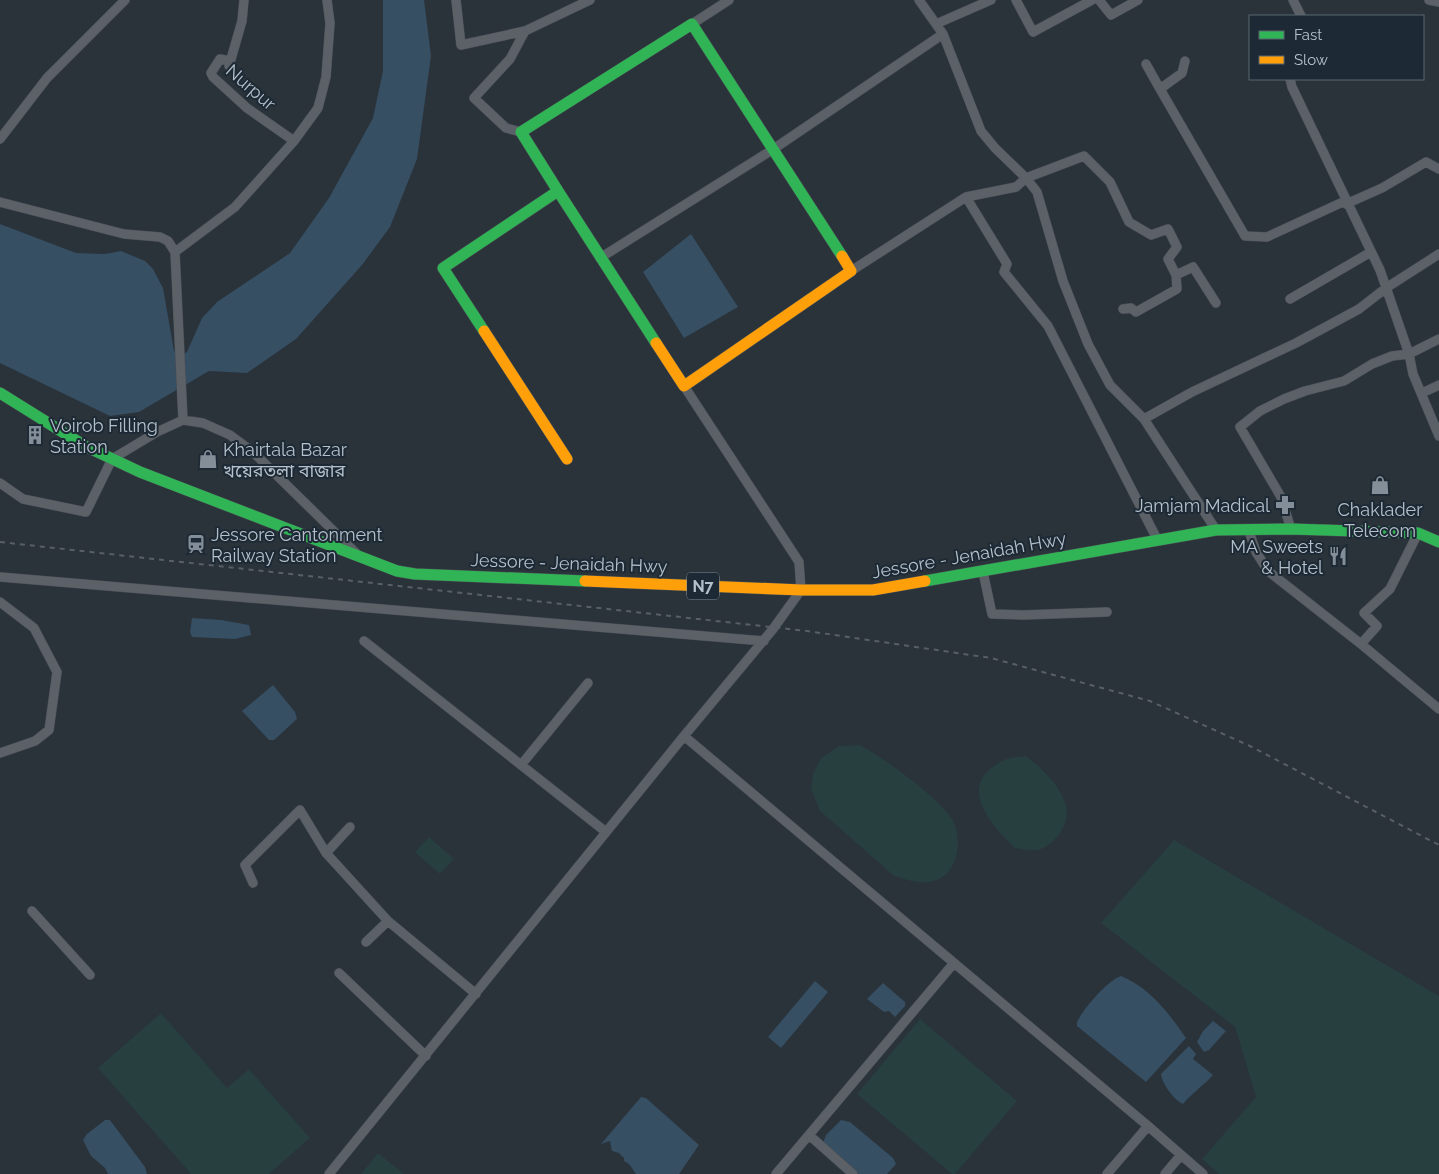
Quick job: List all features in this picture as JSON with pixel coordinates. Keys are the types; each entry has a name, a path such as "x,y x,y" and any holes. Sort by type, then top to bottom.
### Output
{"main road":[{"path":"692,24 851,271 684,386 600,258 521,132 692,24"},
{"path":"558,191 443,268 567,459"},
{"name":"Jessore - Jenaidah Hwy","path":"0,393 85,446 112,459 364,560 397,571 415,574 801,590 873,590 1216,530 1291,529 1418,533 1439,542"}],"street":[{"path":"0,139 47,78 125,0"},
{"name":"Nurpur","path":"244,0 242,21 229,64 220,59 211,73 247,108 294,141"},
{"path":"175,252 235,207 294,141 318,108 326,77 330,23 327,0"},
{"path":"456,0 461,45 525,31 590,0"},
{"path":"692,24 729,0"},
{"path":"919,0 943,34 981,131 1037,192 1063,281 1088,344 1110,385 1144,419 1216,530"},
{"path":"936,24 991,0"},
{"path":"1016,0 1033,32 1092,0"},
{"path":"1099,0 1111,15 1138,0"},
{"path":"1293,0 1300,15"},
{"path":"1430,0 1439,2"},
{"path":"521,132 506,128 474,98 510,59 525,31"},
{"path":"600,258 772,150 943,34"},
{"path":"1160,89 1182,73 1185,61"},
{"path":"1146,64 1245,236 1268,237 1345,202 1382,188 1426,162 1439,170"},
{"path":"1290,80 1345,202 1371,252 1386,288 1426,410 1439,436"},
{"path":"851,271 966,197 1016,186 1026,178 1084,156 1110,182 1129,222 1151,234 1168,229 1177,247 1168,259 1176,275 1176,289 1136,312 1131,308 1123,310"},
{"path":"966,197 1008,264 1004,272 1048,326 1157,539"},
{"path":"0,202 124,234 160,237 168,241 175,252 183,420"},
{"path":"1290,299 1371,252"},
{"path":"1144,419 1243,366 1296,343 1359,309 1386,288 1439,254"},
{"path":"1176,275 1193,267 1216,303"},
{"path":"1291,529 1281,497 1240,427 1260,411 1284,399 1305,391 1344,381 1372,364 1392,356 1408,354 1439,339"},
{"path":"1422,393 1439,385"},
{"path":"329,1174 684,736 764,641 801,590 799,562 684,386"},
{"path":"0,483 22,499 86,512 112,459 157,432 183,420 203,423 218,429 253,452 364,560"},
{"path":"1248,531 1256,552 1268,571 1312,608 1361,644 1439,709"},
{"path":"1361,644 1377,626 1364,613 1390,589 1418,533"},
{"path":"983,572 992,614 1107,612"},
{"path":"0,577 764,641"},
{"path":"0,602 34,628 57,672 49,730 35,741 0,753"},
{"path":"364,641 606,832"},
{"path":"521,765 588,683"},
{"path":"684,736 1203,1174"},
{"path":"254,883 245,865 300,810 326,853 388,922 476,994"},
{"path":"326,853 350,827"},
{"path":"32,911 90,975"},
{"path":"366,942 388,922"},
{"path":"776,1174 954,963"},
{"path":"339,973 426,1056"},
{"path":"1107,1174 1148,1126"},
{"path":"809,1135 853,1174"},
{"path":"1165,1174 1181,1155"}],"green space":[{"path":"860,745 910,779 935,800 952,819 957,834 957,851 952,867 941,878 923,882 910,881 893,875 820,811 811,789 813,774 821,758 839,746"},
{"path":"1026,756 1052,780 1064,800 1067,811 1060,833 1045,847 1038,850 1015,848 991,822 980,800 979,789 982,779 990,769 1006,759"},
{"path":"429,837 454,859 440,874 415,852"},
{"path":"1174,840 1439,996 1439,1174 1219,1174 1202,1159 1256,1097 1235,1027 1101,923"},
{"path":"161,1013 227,1088 249,1069 310,1138 269,1174 191,1174 98,1068"},
{"path":"920,1019 1017,1101 955,1174 952,1174 857,1094"},
{"path":"378,1153 404,1174 361,1174"}],"water":[{"path":"383,0 424,0 431,56 417,159 390,227 362,265 296,339 247,373 209,371 139,412 110,416 0,363 0,224 76,253 105,254 121,251 145,261 153,269 163,288 174,351 183,355 187,352 202,318 217,302 290,253 329,198 373,118 383,71"},
{"path":"691,234 738,307 684,338 643,272"},
{"path":"192,618 221,620 249,625 251,635 235,639 192,637 190,632"},
{"path":"273,685 295,712 297,719 274,740 269,740 242,711"},
{"path":"1121,976 1132,981 1150,994 1186,1038 1146,1082 1077,1026 1080,1016 1096,996 1109,983"},
{"path":"815,981 828,992 781,1048 768,1037"},
{"path":"883,983 905,1002 905,1006 895,1017 889,1011 884,1012 867,999"},
{"path":"1213,1021 1226,1031 1209,1050 1204,1052 1197,1042 1203,1031"},
{"path":"1189,1046 1196,1054 1193,1059 1213,1075 1183,1104 1169,1091 1161,1074"},
{"path":"641,1097 646,1098 699,1145 679,1174 636,1174 619,1153 612,1151 610,1141 601,1144"},
{"path":"105,1120 110,1120 145,1167 147,1174 108,1174 105,1168 91,1156 83,1140 87,1134"},
{"path":"841,1120 850,1122 893,1158 896,1164 887,1174 859,1174 823,1143 826,1135"}],"railway":[{"path":"0,542 807,631 991,658 1150,701 1250,746 1439,845"}],"traffic: fast":[{"path":"558,191 521,132 692,24 842,256"},
{"path":"484,331 443,268 558,191 656,343"},
{"path":"0,393 85,446 140,472 397,571 415,574 585,581"},
{"path":"925,581 1216,530 1291,529 1418,533 1439,542"}],"traffic: slow":[{"path":"656,343 684,386 851,271 842,256"},
{"path":"484,331 567,459"},
{"path":"585,581 801,590 873,590 925,581"}],"place":[{"name":"Voirob Filling Station","path":"35,435"},
{"name":"Khairtala Bazar খয়েরতলা বাজার","path":"208,459"},
{"name":"Chaklader Telecom","path":"1380,485"},
{"name":"Jamjam Madical","path":"1285,505"},
{"name":"Jessore Cantonment Railway Station","path":"196,544"},
{"name":"MA Sweets & Hotel","path":"1338,556"}]}
